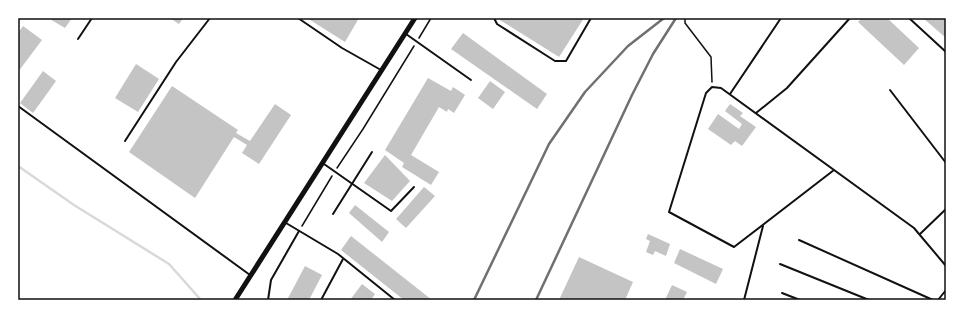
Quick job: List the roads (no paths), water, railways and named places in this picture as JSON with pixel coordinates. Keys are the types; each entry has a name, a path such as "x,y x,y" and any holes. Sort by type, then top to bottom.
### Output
{"main road":[{"path":"235,300 415,18"}],"lane":[{"path":"78,39 92,18"},
{"path":"124,141 176,62 210,18"},
{"path":"298,18 342,48 382,70"},
{"path":"494,18 497,24 554,61 566,61 591,18"},
{"path":"730,94 781,18"},
{"path":"756,113 786,88 850,18"},
{"path":"909,18 946,52"},
{"path":"405,34 471,80"},
{"path":"834,170 734,247 669,212 706,93 712,88 721,88 914,228 946,266"},
{"path":"890,90 946,163"},
{"path":"18,106 251,276"},
{"path":"333,214 372,152"},
{"path":"323,163 391,211 414,187"},
{"path":"920,234 946,209"},
{"path":"284,223 343,259 395,300"},
{"path":"744,300 763,224"},
{"path":"268,300 271,280 299,231"},
{"path":"799,240 933,300"},
{"path":"321,300 343,259"},
{"path":"780,264 869,300"},
{"path":"938,300 946,290"},
{"path":"782,293 800,300"}],"waterway":[{"path":"18,166 74,205 169,264 201,300"}],"railway":[{"path":"474,300 549,144 585,92 628,46 664,18"},
{"path":"536,300 632,95 653,54 676,18"}]}
